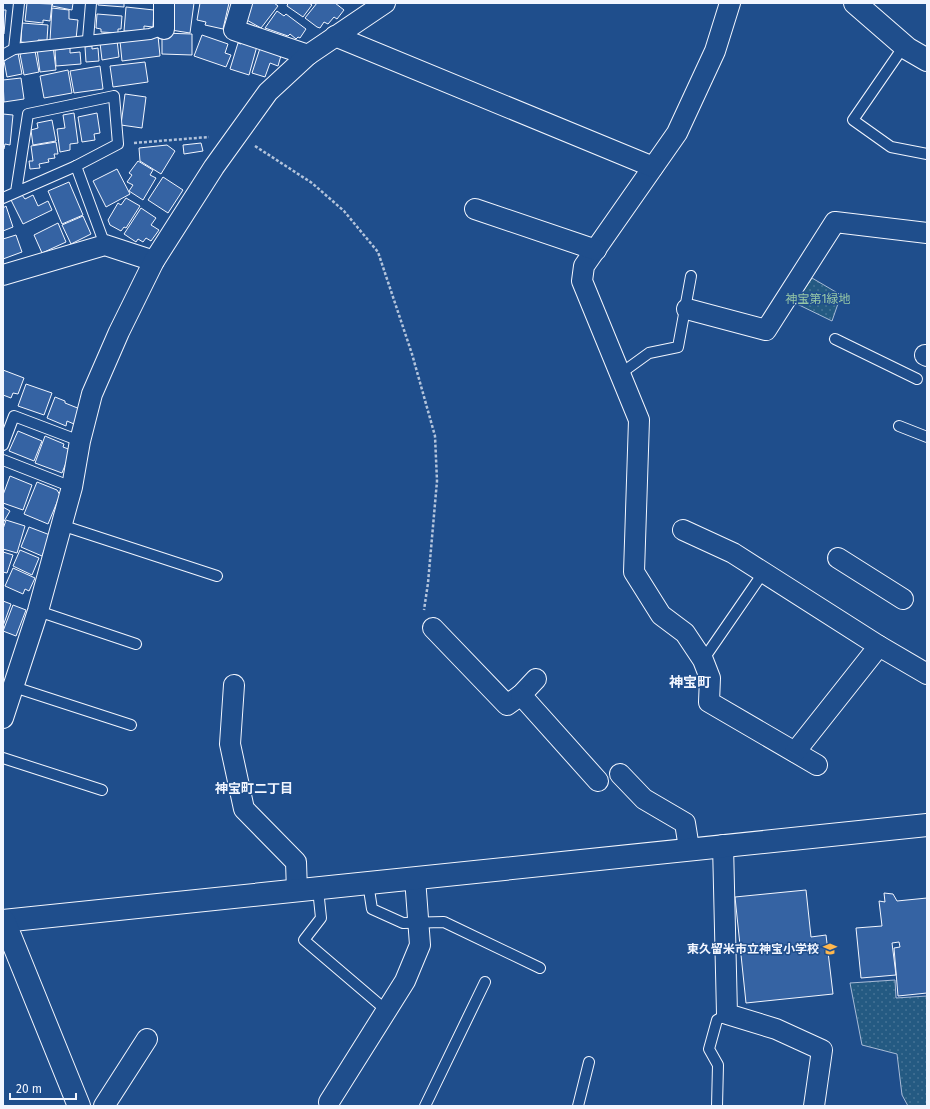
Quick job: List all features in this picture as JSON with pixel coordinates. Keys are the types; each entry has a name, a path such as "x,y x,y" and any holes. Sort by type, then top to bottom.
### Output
{"street":[{"path":"164,3 164,29"},
{"path":"242,3 234,30 308,55"},
{"path":"730,3 715,51 678,133 584,266 582,281 639,420 634,572 661,614 685,633 703,660 710,678 709,702 817,765"},
{"path":"855,3 904,46 927,60"},
{"path":"3,718 38,611 72,487 80,441 92,394 119,332 154,261 214,167 268,92 308,55 373,6"},
{"path":"335,36 653,168"},
{"path":"475,209 596,250"},
{"path":"686,309 766,330 835,222 927,233"},
{"path":"3,275 105,245 154,261"},
{"path":"683,530 733,553 879,646 927,674"},
{"path":"838,558 903,598"},
{"path":"433,628 507,705 521,695 536,679"},
{"path":"795,752 879,646"},
{"path":"234,685 230,744 244,809 296,862 307,890"},
{"path":"521,695 598,781"},
{"path":"620,774 644,798 685,823 689,848"},
{"path":"79,1106 3,920 307,890 518,865 927,825"},
{"path":"723,845 727,1014 776,1029 822,1050 814,1106"},
{"path":"329,1102 404,980 420,944 414,878"},
{"path":"104,1106 147,1038"}],"lane":[{"path":"14,49 19,3"},
{"path":"88,40 90,3"},
{"path":"3,55 14,49 150,34 164,29"},
{"path":"904,46 853,120 891,147 927,154"},
{"path":"3,198 76,166 118,144 114,96 28,114 16,192"},
{"path":"76,166 105,245"},
{"path":"620,374 649,353 678,346 691,276"},
{"path":"836,340 917,379"},
{"path":"3,445 14,416 80,441"},
{"path":"899,426 927,437"},
{"path":"3,460 72,487"},
{"path":"61,525 217,576"},
{"path":"703,660 763,573"},
{"path":"38,611 136,644"},
{"path":"14,687 131,725"},
{"path":"3,758 102,790"},
{"path":"368,883 372,909 403,924 444,922 540,968"},
{"path":"307,890 321,918 304,940 386,1010"},
{"path":"425,1106 484,982"},
{"path":"717,1106 718,1065 709,1049 717,1020 727,1014"},
{"path":"578,1106 589,1062"}],"path":[{"path":"118,144 238,135 312,183 344,211 378,252 412,354 435,436 437,481 428,584 424,610 433,628"}],"green space":[{"name":"神宝第1緑地","path":"812,278 841,295 832,321 795,303"},
{"path":"895,980 896,998 927,996 927,1106 908,1106 902,1095 897,1054 862,1045 850,983"}],"building":[{"path":"27,3 52,4 50,21 43,20 43,23 25,21"},
{"path":"53,3 73,3 72,10 52,6"},
{"path":"98,3 124,3 124,7 98,5"},
{"path":"174,3 194,3 190,33 171,30"},
{"path":"200,3 229,3 223,29 205,25 206,22 197,20"},
{"path":"246,3 274,3 278,6 261,28 245,19"},
{"path":"288,3 309,3 312,5 303,17 287,6"},
{"path":"317,3 335,3 344,10 337,19 334,17 328,24 324,22 320,28 305,18"},
{"path":"126,7 154,10 153,27 144,26 144,32 124,31"},
{"path":"52,8 69,10 69,19 78,20 76,39 50,40"},
{"path":"3,10 6,10 4,34 3,34"},
{"path":"277,11 284,16 286,14 306,29 300,38 298,37 296,39 290,34 288,36 265,28"},
{"path":"97,14 122,16 121,29 118,29 118,33 101,32 101,29 96,28"},
{"path":"22,23 48,25 47,40 38,40 38,44 21,42"},
{"path":"162,33 192,34 192,55 162,54"},
{"path":"202,35 228,44 225,53 231,55 226,67 194,56"},
{"path":"158,36 160,56 122,61 120,41"},
{"path":"117,40 119,57 102,60 100,43"},
{"path":"242,41 257,46 249,75 230,69 238,43 241,44"},
{"path":"261,45 282,52 278,66 270,63 265,77 252,73"},
{"path":"53,46 56,70 40,72 37,49"},
{"path":"92,46 92,49 98,48 99,61 86,62 85,47"},
{"path":"70,48 70,53 80,52 81,64 56,66 55,50"},
{"path":"35,51 39,72 24,75 20,54"},
{"path":"18,53 22,74 7,77 4,61 6,60 5,56"},
{"path":"145,62 148,82 113,87 110,66"},
{"path":"100,66 103,89 74,93 70,71"},
{"path":"68,70 72,93 44,98 40,76"},
{"path":"21,78 24,99 4,102 3,80"},
{"path":"125,94 146,97 142,128 121,125"},
{"path":"74,113 78,143 70,144 70,150 60,152 57,129 65,128 63,115"},
{"path":"97,113 100,133 94,134 95,140 82,142 78,117"},
{"path":"3,114 13,115 10,145 5,144 4,149 3,149"},
{"path":"52,120 56,141 33,145 31,130 38,128 37,123"},
{"path":"56,142 58,154 54,154 55,158 48,159 49,162 39,164 40,168 30,169 29,161 33,161 31,146"},
{"path":"201,143 203,151 184,154 183,145"},
{"path":"167,145 175,151 161,174 140,161 139,148"},
{"path":"138,161 153,170 150,175 156,178 143,200 129,191 133,185 127,182 132,175 129,173"},
{"path":"117,169 130,194 106,207 93,181"},
{"path":"163,177 183,190 168,213 148,200"},
{"path":"69,182 83,215 62,224 48,191"},
{"path":"22,195 25,199 33,195 38,206 48,201 52,210 23,224 11,200"},
{"path":"126,198 140,206 126,228 124,227 121,231 110,225 108,220 118,203 121,205"},
{"path":"6,206 13,227 3,231 3,208"},
{"path":"141,208 156,218 151,225 159,230 151,241 146,238 143,242 138,239 136,242 124,234"},
{"path":"83,216 91,234 71,244 62,225"},
{"path":"58,223 66,242 42,253 34,235"},
{"path":"16,235 22,252 3,259 3,239"},
{"path":"3,370 24,378 18,394 13,393 11,398 3,395"},
{"path":"26,384 52,393 44,415 18,406"},
{"path":"55,397 80,409 74,424 67,421 66,426 47,418"},
{"path":"18,431 42,441 34,461 9,451"},
{"path":"45,436 64,444 63,447 71,450 62,473 35,463"},
{"path":"10,476 32,485 23,510 3,503 3,495"},
{"path":"37,482 57,490 60,495 48,524 24,514"},
{"path":"3,507 10,511 3,523"},
{"path":"6,520 25,526 17,553 3,549 3,529"},
{"path":"29,527 50,535 42,556 21,547"},
{"path":"20,550 39,558 32,575 13,566"},
{"path":"3,552 13,555 7,573 3,572"},
{"path":"13,568 35,578 29,591 25,589 23,594 5,586"},
{"path":"3,601 11,604 3,626"},
{"path":"13,605 26,610 16,636 3,631"},
{"path":"806,890 811,937 826,935 833,994 746,1003 735,897"},
{"path":"884,893 893,894 897,901 927,898 927,993 898,996 894,948 900,947 899,942 892,943 896,975 861,978 856,928 882,926 879,901 885,902"}],"place":[{"name":"東久留米市立神宝小学校","path":"830,949"}],"district":[{"name":"神宝町","path":"690,682"},
{"name":"神宝町二丁目","path":"254,788"}]}
